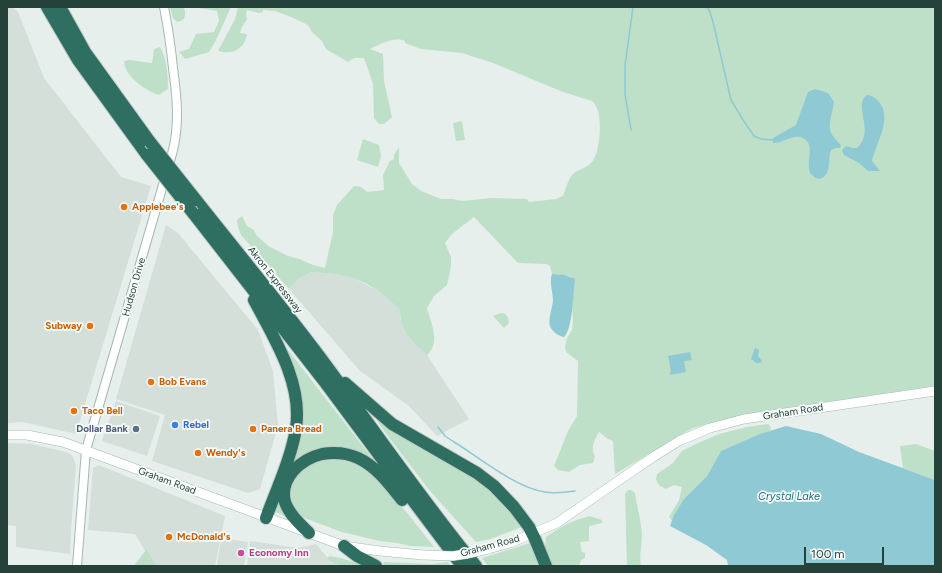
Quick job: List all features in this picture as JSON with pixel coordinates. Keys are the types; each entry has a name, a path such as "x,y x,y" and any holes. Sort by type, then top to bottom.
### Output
{"highway":[{"path":"48,7 78,60 147,155 324,381 462,566"},
{"name":"Akron Expressway","path":"60,7 85,52 150,142 308,340 455,540 476,566"},
{"path":"235,266 272,333 289,372 296,402 297,419 292,449 266,518"},
{"path":"335,378 348,385 392,424 477,473 494,486 514,507 533,534 546,566"},
{"path":"309,533 299,523 286,504 284,496 286,483 293,470 307,460 322,454 338,453 358,458 382,475 434,539 452,553"},
{"path":"344,546 357,556 376,566"}],"main road":[{"name":"Graham Road","path":"7,435 27,435 63,442 150,476 344,546 423,555 453,556 510,543 557,523 653,457 679,441 710,428 744,419 935,391"}],"street":[{"name":"Hudson Drive","path":"77,566 86,450 174,148 178,105 170,40 164,7"}],"shaded area":[{"path":"7,7 12,7 18,12 44,78 121,177 151,186 76,434 23,422 7,423"},
{"path":"166,225 178,233 258,330 273,371 278,425 260,489 248,493 152,461 165,415 116,399"},
{"path":"312,272 336,274 353,278 380,292 400,310 400,317 405,331 427,355 469,419 437,436 409,406 360,371 289,289 300,278"},
{"path":"116,401 160,416 147,456 102,441"},
{"path":"7,443 32,444 66,452 72,455 76,465 70,554 16,547 16,526 7,525"},
{"path":"99,465 225,516 215,566 154,566 135,534 88,530 93,468"},
{"path":"221,538 248,542 244,566 217,566"},
{"path":"250,541 299,548 316,544 331,562 340,566 247,566"}],"green space":[{"path":"170,7 184,7 184,19 177,22 173,18"},
{"path":"193,7 231,7 209,52 185,59 179,52 189,49 196,34 214,32 219,21 217,11"},
{"path":"238,7 935,7 935,386 754,413 693,428 615,474 613,441 599,432 593,444 595,457 593,463 580,465 569,472 558,470 554,466 568,431 577,416 578,361 566,352 565,347 567,338 572,330 573,321 572,303 574,285 570,276 552,274 550,266 547,264 518,263 474,217 452,234 445,243 451,257 451,267 447,285 434,296 427,308 434,333 434,339 431,350 427,355 412,340 405,330 402,324 400,310 380,292 367,284 353,278 336,274 312,272 300,278 289,289 241,235 237,220 242,216 247,226 254,230 257,236 270,247 288,256 325,268 333,232 333,215 337,205 354,186 361,187 367,192 384,190 383,175 390,161 394,159 394,155 399,147 399,163 412,184 421,191 441,199 462,201 491,198 527,199 529,202 556,199 563,196 572,175 590,164 595,157 600,130 600,121 596,105 592,101 563,92 493,63 462,53 421,49 405,43 405,41 396,39 387,41 370,49 383,54 384,81 392,117 384,124 379,124 374,118 373,84 364,58 354,58 348,62 326,49 322,41 312,32 308,25 291,17 275,11 263,10 263,12 259,13 247,10 247,19 240,33 247,34 243,44 233,52 218,51 235,19"},
{"path":"160,47 166,62 168,89 159,95 148,90 137,82 128,72 124,61 129,60 152,63 154,49"},
{"path":"462,121 465,140 456,141 453,123"},
{"path":"363,139 379,145 381,156 378,167 357,160"},
{"path":"500,313 506,315 508,319 509,323 504,328 493,316"},
{"path":"281,341 375,462 345,451 292,467 287,517 273,511 298,441"},
{"path":"371,412 474,475 500,497 522,527 490,539 476,542 430,491"},
{"path":"768,424 771,427 770,431 721,451 707,476 684,499 672,521 669,517 679,500 682,487 674,485 666,489 660,486 656,480 657,474 673,463 682,451 696,444 719,434 747,427"},
{"path":"916,444 935,451 935,480 903,468 900,446"},
{"path":"337,456 366,467 408,514 434,547 410,546 380,541 342,532 298,515 287,497 288,480 312,460"},
{"path":"628,490 635,493 641,524 641,566 627,566 625,494"},
{"path":"590,516 602,520 602,523 589,526 589,541 580,542 582,552 585,553 585,558 581,560 579,566 552,566 545,546 546,537 567,524"},
{"path":"530,543 539,566 488,566 482,558"},
{"path":"147,550 156,566 134,566 145,551"},
{"path":"330,556 365,566 335,564 327,558"},
{"path":"384,562 431,564 448,562 451,566 384,566"}],"water":[{"path":"815,89 828,93 834,102 830,119 830,128 834,137 841,146 840,148 831,150 828,171 819,179 813,176 810,171 810,147 808,142 803,138 795,137 773,143 773,138 796,125 808,92"},
{"path":"867,95 876,99 880,103 883,110 884,124 872,161 880,171 868,171 859,163 844,155 842,150 846,146 857,148 862,141 865,126 862,105 863,99"},
{"path":"552,274 565,275 575,279 571,319 567,333 564,337 552,330 550,326 553,301 551,284"},
{"path":"755,348 759,350 758,356 762,361 760,363 756,363 751,359"},
{"path":"690,352 692,360 684,361 686,372 670,375 671,371 668,356"},
{"name":"Crystal Lake","path":"786,426 821,434 859,452 935,480 935,566 728,566 727,560 706,545 670,526 674,515 684,499 707,476 721,451 760,434"}],"waterway":[{"path":"631,130 625,94 625,66 633,7"},
{"path":"707,7 713,22 731,100 754,136 761,139 773,140"},
{"path":"438,427 445,436 522,485 549,493 575,491"}],"place":[{"name":"Applebee's","path":"124,207"},
{"name":"Subway","path":"90,326"},
{"name":"Bob Evans","path":"151,382"},
{"name":"Taco Bell","path":"74,411"},
{"name":"Rebel","path":"175,425"},
{"name":"Dollar Bank","path":"136,429"},
{"name":"Panera Bread","path":"253,429"},
{"name":"Wendy's","path":"198,453"},
{"name":"McDonald's","path":"169,537"},
{"name":"Economy Inn","path":"241,553"}]}
